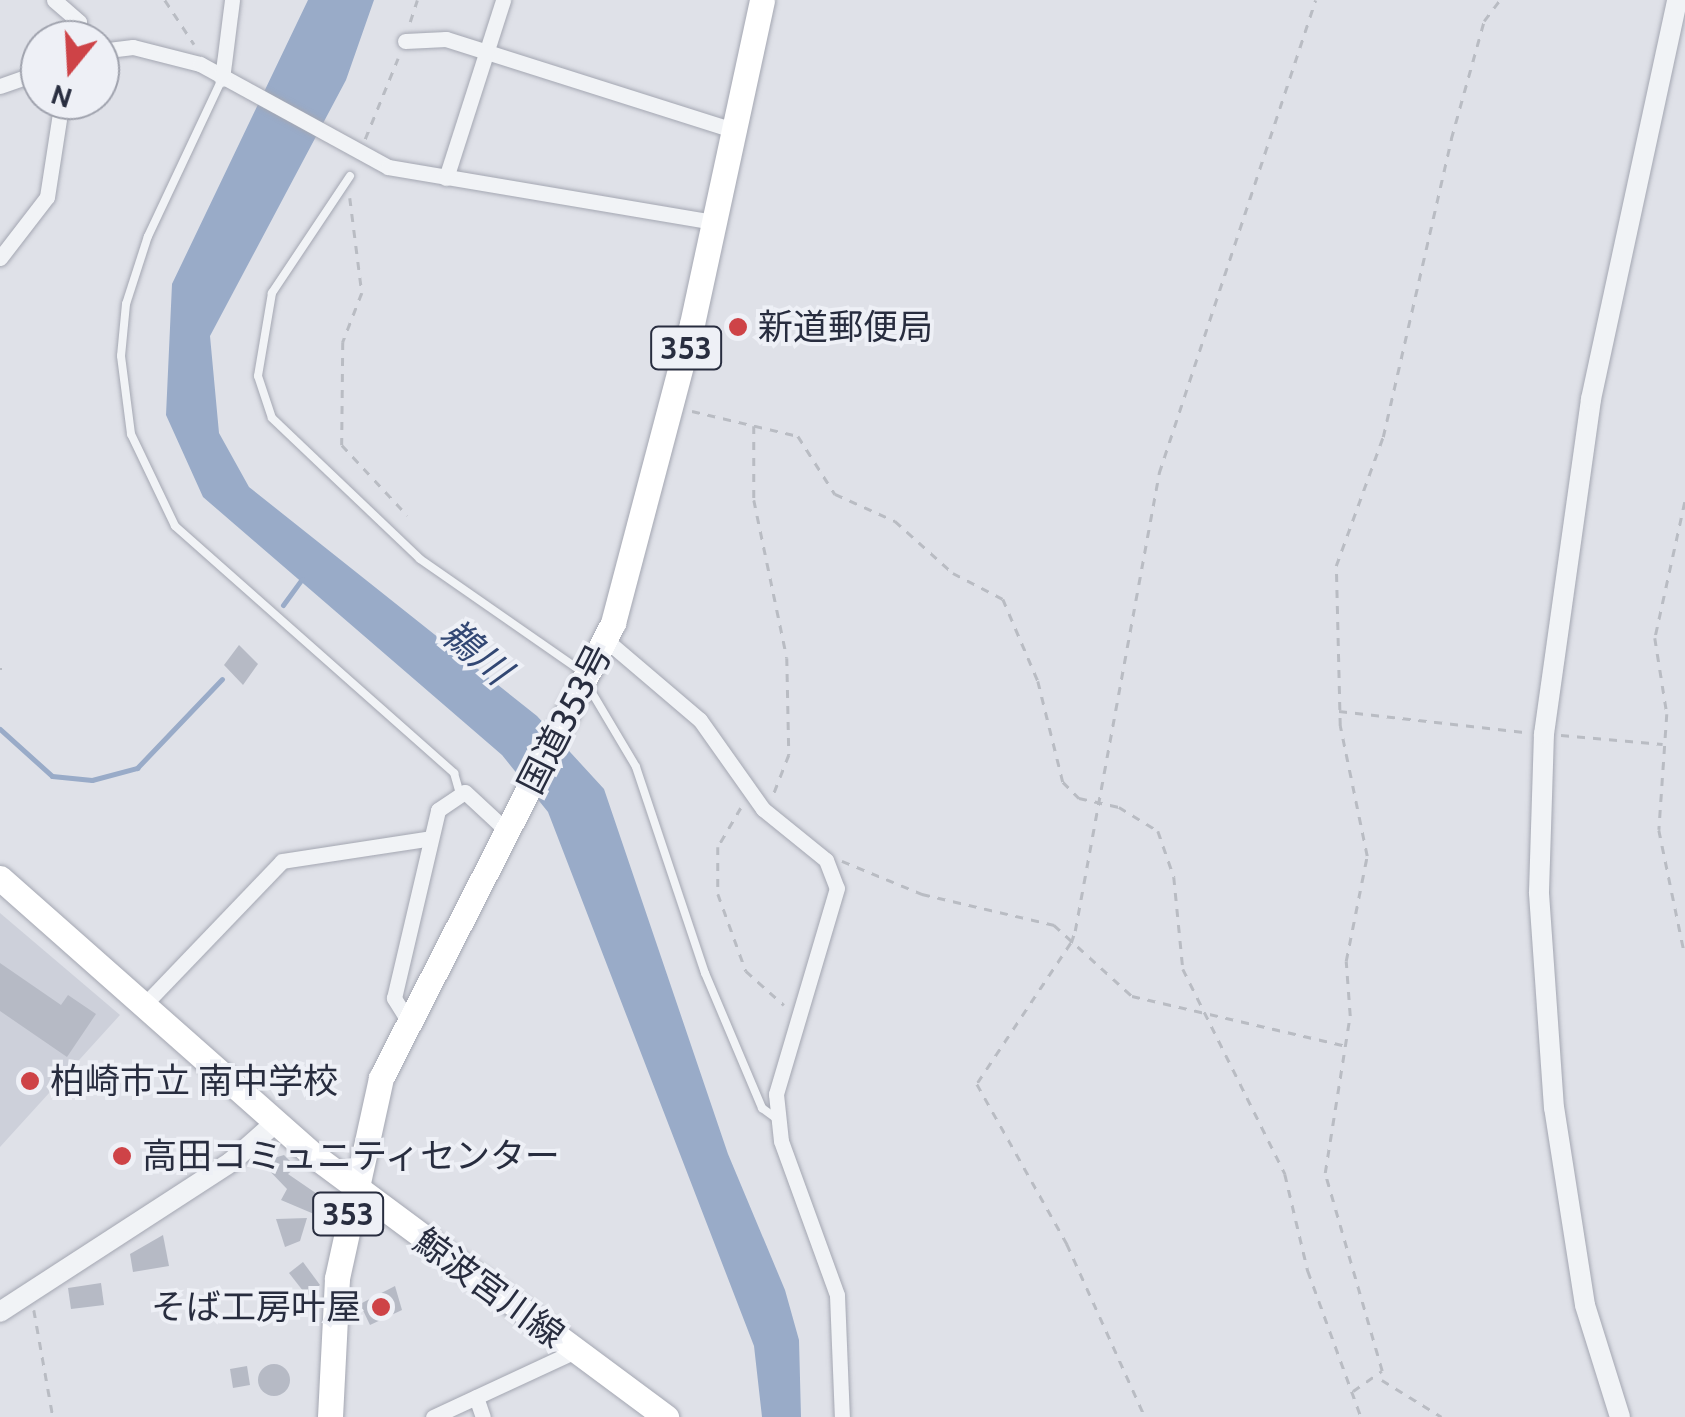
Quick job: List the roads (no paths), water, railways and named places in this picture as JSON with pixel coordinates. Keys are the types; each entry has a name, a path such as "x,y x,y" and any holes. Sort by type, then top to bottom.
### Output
{"main road":[{"name":"国道353号","path":"330,1417 335,1295 353,1188 407,1019 606,640 671,408 762,0"},
{"name":"鯨波宮川線","path":"0,878 353,1188 666,1417"}],"street":[{"path":"54,0 77,20"},
{"path":"227,83 232,0"},
{"path":"446,178 503,0"},
{"path":"1620,1417 1584,1306 1554,1108 1539,892 1544,734 1591,398 1678,0"},
{"path":"405,41 485,50 734,130"},
{"path":"120,49 133,47 200,64 227,83 353,152 446,178 714,222"},
{"path":"0,258 47,197 59,120"},
{"path":"606,640 700,720 750,795 826,860 836,908 794,1009 777,1120 837,1294 842,1417"},
{"path":"407,1019 394,998 426,839 459,790 510,826"},
{"path":"144,1005 282,861 426,839"},
{"path":"0,1312 231,1162 276,1122"},
{"path":"433,1417 575,1351"},
{"path":"476,1397 483,1417"}],"lane":[{"path":"227,83 148,236 126,304 121,356 131,434 176,526 454,774 459,790"},
{"path":"350,176 272,293 258,376 272,418 420,559 585,682 636,766 720,1010 762,1108 777,1120"}],"water":[{"path":"308,0 374,0 346,80 210,336 219,433 249,487 537,716 604,789 728,1154 785,1290 799,1340 801,1417 762,1417 754,1346 548,812 502,755 203,497 166,415 172,284"}],"waterway":[{"path":"283,605 302,579"},
{"path":"0,729 52,776 92,780 137,768 222,679"}],"place":[{"name":"新道郵便局","path":"738,327"},
{"name":"柏崎市立 南中学校","path":"30,1081"},
{"name":"高田コミュニティセンター","path":"122,1156"},
{"name":"そば工房叶屋","path":"381,1307"}],"water label":[{"name":"鵜川","path":"476,652"}]}
